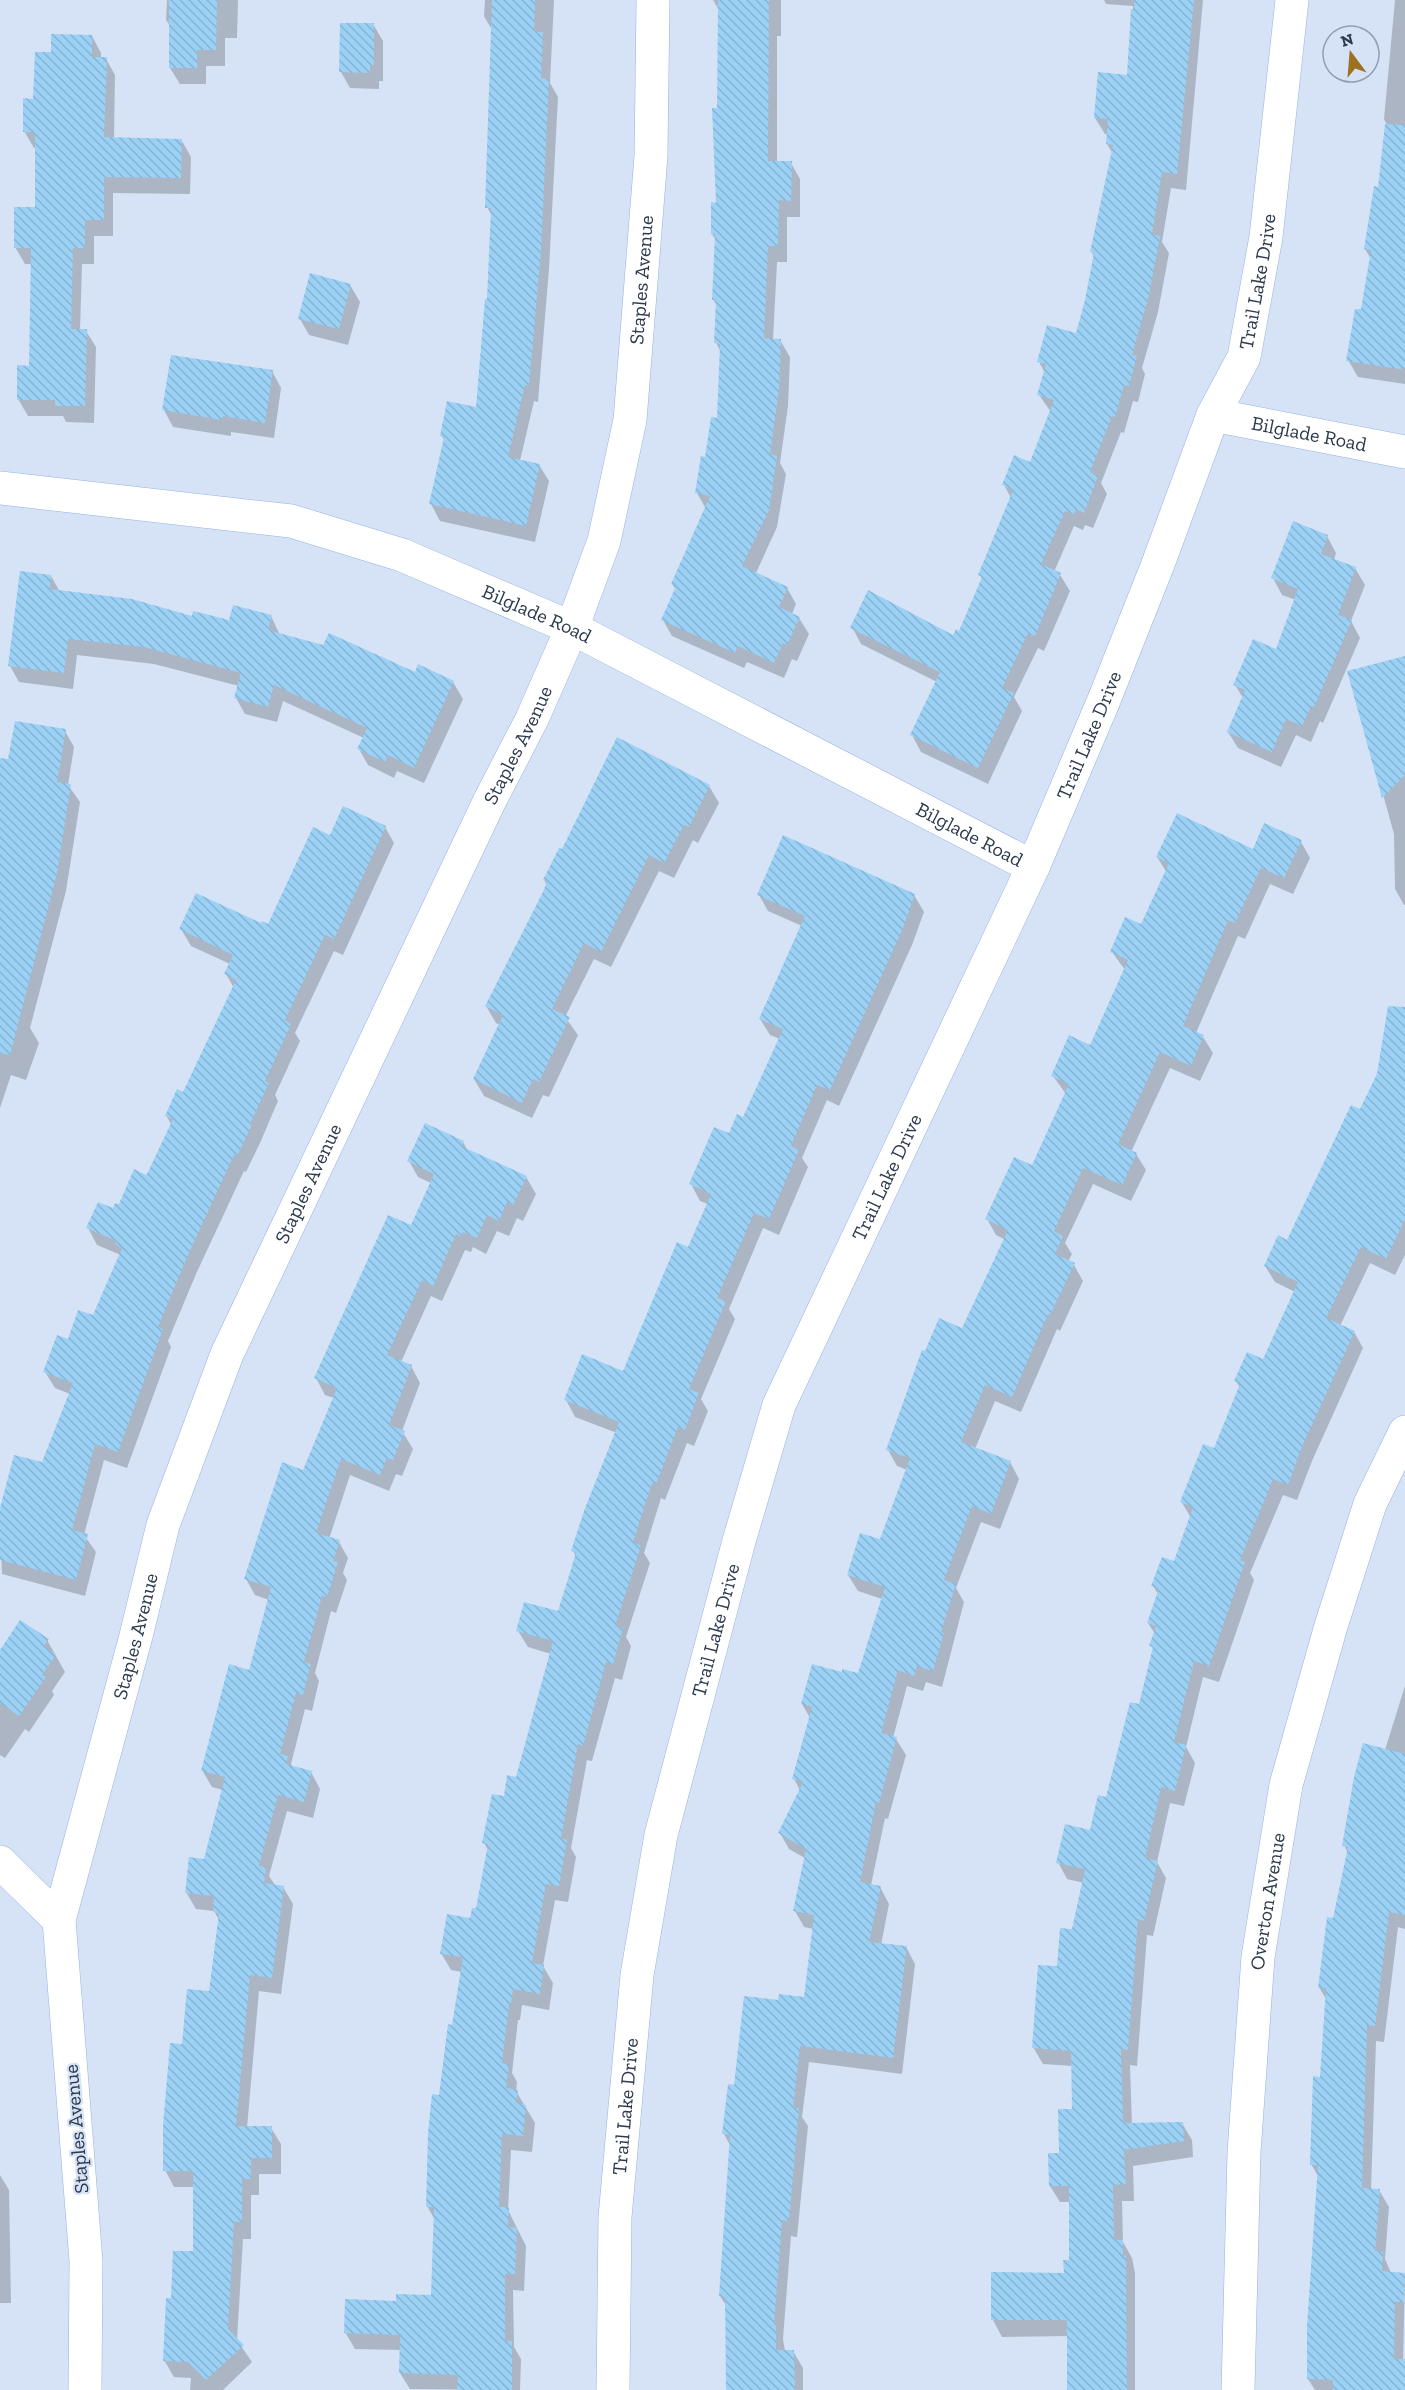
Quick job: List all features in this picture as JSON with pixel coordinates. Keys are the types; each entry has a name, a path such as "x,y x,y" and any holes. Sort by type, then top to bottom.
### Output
{"street":[{"name":"Staples Avenue","path":"86,2390 86,2261 59,1920 136,1636 163,1525 227,1354 490,800 532,719 572,628 604,541 630,420 651,156 653,0"},
{"name":"Trail Lake Drive","path":"613,2390 615,2217 637,1975 662,1834 739,1541 779,1405 1033,867 1113,679 1213,415 1244,357 1266,237 1292,0"},
{"name":"Bilglade Road","path":"1213,415 1405,452"},
{"name":"Bilglade Road","path":"0,488 291,521 402,555 572,628 1033,867"},
{"name":"Overton Avenue","path":"1239,2390 1244,2152 1258,1957 1286,1785 1331,1626 1370,1504 1405,1432"},
{"path":"0,1862 59,1920"}],"building":[{"path":"169,0 217,0 216,50 197,50 197,68 169,68"},
{"path":"492,0 535,0 534,32 543,32 541,78 549,79 541,251 529,386 525,385 508,457 540,464 526,526 429,504 444,437 440,436 447,401 476,407 485,299 487,299 491,208 485,208"},
{"path":"718,0 769,0 768,161 792,161 791,201 779,200 778,246 768,246 764,338 781,339 779,389 770,454 777,456 769,510 742,566 788,587 779,607 800,617 787,645 783,643 774,663 738,646 735,653 661,620 676,586 671,584 710,496 695,493 701,456 705,457 711,417 717,418 720,344 714,343 716,300 712,300 715,234 711,234 711,202 716,203 712,108 717,108"},
{"path":"1134,0 1194,0 1177,174 1162,172 1152,234 1160,236 1149,295 1132,355 1137,356 1129,386 1124,385 1115,417 1112,416 1090,472 1098,476 1084,513 1076,509 1074,514 1065,511 1041,564 1061,573 1035,636 1028,633 1002,688 1014,693 978,768 910,735 940,672 850,628 868,590 953,635 956,629 959,631 982,577 978,575 1013,490 1002,485 1014,455 1030,462 1054,400 1037,395 1046,364 1037,362 1047,325 1076,333 1085,300 1094,253 1090,252 1113,145 1106,144 1108,119 1094,118 1098,72 1127,75 1131,9 1134,10"},
{"path":"340,23 374,23 374,65 370,65 370,73 339,72"},
{"path":"51,34 92,35 92,57 107,57 104,137 182,139 181,178 104,177 104,220 85,220 85,248 73,248 71,329 87,329 85,406 55,406 55,400 17,400 17,365 29,366 31,248 14,248 14,207 35,207 35,132 23,132 23,98 33,99 35,52 51,52"},
{"path":"1385,124 1405,125 1405,368 1399,369 1346,361 1355,309 1361,309 1371,250 1364,249 1374,186 1378,187"},
{"path":"310,273 351,284 339,329 298,319"},
{"path":"171,355 273,370 265,423 223,416 222,420 162,410"},
{"path":"1293,521 1328,535 1321,554 1356,567 1338,615 1352,620 1314,707 1311,706 1302,726 1286,719 1272,752 1227,732 1245,690 1233,685 1253,639 1276,649 1298,589 1271,578"},
{"path":"20,571 51,575 50,589 132,599 192,616 193,611 229,620 233,605 272,615 268,630 323,645 329,633 415,672 418,664 454,681 414,768 388,755 385,762 357,749 367,728 274,685 268,707 234,698 241,673 144,647 68,639 64,673 8,666"},
{"path":"1405,656 1405,775 1382,798 1347,671"},
{"path":"15,721 66,729 57,782 71,784 57,873 10,1055 0,1053 0,758 8,759"},
{"path":"617,737 710,785 689,827 684,825 664,863 649,855 601,952 584,943 552,1009 570,1017 539,1082 533,1079 522,1103 473,1079 503,1015 485,1006 542,894 547,882 543,880 559,848 562,849"},
{"path":"343,806 386,826 334,939 325,935 285,1020 291,1024 265,1081 269,1083 250,1124 252,1125 237,1156 234,1155 187,1257 158,1327 163,1329 118,1452 95,1444 72,1530 88,1534 76,1580 0,1560 0,1508 14,1455 42,1462 73,1383 43,1372 57,1335 68,1339 78,1310 93,1315 122,1248 115,1244 117,1241 86,1228 98,1202 113,1208 115,1203 119,1204 134,1169 146,1175 148,1172 173,1119 165,1116 177,1089 183,1092 236,980 224,974 233,955 179,929 196,893 261,923 262,921 268,924 313,827 330,835"},
{"path":"1177,813 1253,849 1264,823 1302,840 1284,878 1261,868 1235,923 1228,920 1183,1026 1204,1035 1191,1066 1160,1052 1118,1144 1137,1153 1122,1185 1083,1168 1054,1231 1063,1236 1055,1254 1075,1263 1050,1315 1048,1314 1012,1397 985,1385 961,1442 1011,1461 991,1514 972,1506 944,1580 956,1584 941,1632 944,1633 933,1671 917,1666 914,1676 898,1670 881,1733 897,1737 879,1803 876,1802 860,1882 881,1886 869,1942 907,1946 893,2058 800,2046 793,2108 799,2108 789,2221 782,2220 774,2325 776,2325 776,2350 794,2350 795,2390 726,2390 725,2297 719,2296 730,2135 722,2134 728,2084 734,2085 744,1996 778,2000 779,1994 804,1997 814,1915 793,1911 806,1849 778,1833 803,1782 792,1779 812,1707 801,1704 812,1664 842,1672 842,1669 858,1673 885,1587 847,1575 860,1533 880,1539 910,1458 886,1450 922,1350 925,1351 939,1318 962,1328 1008,1230 985,1219 1014,1157 1032,1165 1069,1084 1051,1076 1069,1035 1090,1045 1128,960 1110,952 1125,917 1141,924 1169,863 1156,857"},
{"path":"783,835 915,894 903,928 830,1090 817,1085 791,1146 799,1150 769,1219 754,1213 717,1298 726,1301 689,1389 699,1393 685,1430 678,1427 656,1484 652,1483 633,1542 641,1546 615,1626 623,1628 613,1664 606,1662 583,1746 578,1744 561,1838 567,1840 559,1886 546,1884 532,1963 544,1965 540,1994 513,1989 511,2004 509,2004 502,2063 509,2064 506,2088 518,2090 516,2103 526,2105 523,2136 502,2134 499,2207 509,2207 508,2227 517,2228 515,2274 505,2274 505,2341 512,2341 512,2390 457,2390 458,2375 399,2373 400,2335 344,2333 345,2299 396,2301 396,2294 431,2295 434,2207 426,2207 428,2133 432,2094 439,2095 448,2024 452,2025 463,1957 440,1954 447,1914 470,1918 472,1908 476,1908 488,1844 482,1843 492,1794 504,1796 507,1775 516,1777 553,1641 516,1631 524,1602 558,1611 576,1553 571,1551 619,1422 564,1400 582,1354 623,1371 677,1242 688,1247 711,1194 689,1184 714,1127 729,1133 737,1114 743,1117 783,1029 759,1019 805,916 757,895"},
{"path":"1388,1006 1405,1007 1405,1219 1386,1259 1361,1247 1326,1318 1355,1331 1303,1444 1288,1485 1273,1479 1240,1560 1245,1562 1209,1666 1194,1661 1174,1742 1186,1745 1175,1791 1161,1787 1145,1858 1158,1861 1144,1921 1138,1919 1128,2050 1121,2049 1123,2123 1183,2122 1184,2141 1124,2150 1126,2184 1113,2185 1114,2240 1123,2240 1123,2256 1126,2255 1127,2390 1067,2390 1067,2320 991,2320 991,2272 1064,2273 1063,2260 1069,2260 1069,2186 1049,2186 1048,2153 1059,2153 1058,2109 1072,2109 1071,2051 1032,2048 1038,1965 1057,1966 1060,1928 1072,1929 1085,1869 1056,1863 1065,1824 1090,1830 1098,1795 1106,1797 1130,1702 1139,1704 1153,1647 1149,1646 1156,1626 1147,1623 1159,1588 1151,1586 1162,1557 1174,1561 1193,1507 1180,1502 1203,1444 1214,1448 1240,1384 1234,1381 1247,1352 1263,1359 1298,1282 1264,1266 1278,1235 1287,1240 1351,1105 1360,1109 1377,1074"},
{"path":"425,1123 464,1141 461,1146 527,1176 513,1205 507,1202 499,1221 487,1215 477,1238 463,1232 461,1237 456,1234 433,1286 422,1280 387,1355 412,1365 389,1425 405,1431 393,1460 387,1458 380,1475 341,1459 316,1533 340,1540 333,1561 338,1562 327,1597 322,1596 304,1662 311,1664 303,1695 296,1693 280,1754 288,1756 286,1764 312,1771 304,1802 278,1795 259,1866 266,1867 264,1883 284,1886 272,1978 250,1975 236,2126 272,2126 272,2158 251,2158 251,2179 242,2179 242,2222 234,2222 228,2329 244,2345 206,2380 188,2362 163,2361 166,2298 171,2298 173,2251 193,2251 193,2171 163,2171 163,2126 170,2043 182,2044 187,1989 209,1991 219,1913 213,1912 214,1896 185,1893 189,1857 204,1859 225,1777 201,1771 229,1664 249,1670 271,1587 244,1579 282,1462 303,1470 337,1388 314,1378 388,1215 411,1225 434,1174 407,1161"},
{"path":"20,1620 49,1639 44,1646 56,1655 42,1675 46,1677 19,1716 0,1703 0,1650"},
{"path":"1363,1743 1405,1754 1405,1915 1389,1912 1375,2026 1367,2025 1362,2188 1380,2189 1375,2251 1383,2252 1382,2271 1405,2273 1404,2302 1395,2302 1394,2359 1405,2359 1405,2390 1333,2390 1333,2380 1307,2379 1307,2326 1318,2165 1310,2165 1313,2076 1320,2077 1326,1988 1318,1988 1327,1917 1333,1918 1348,1847 1342,1846 1354,1777"}]}
